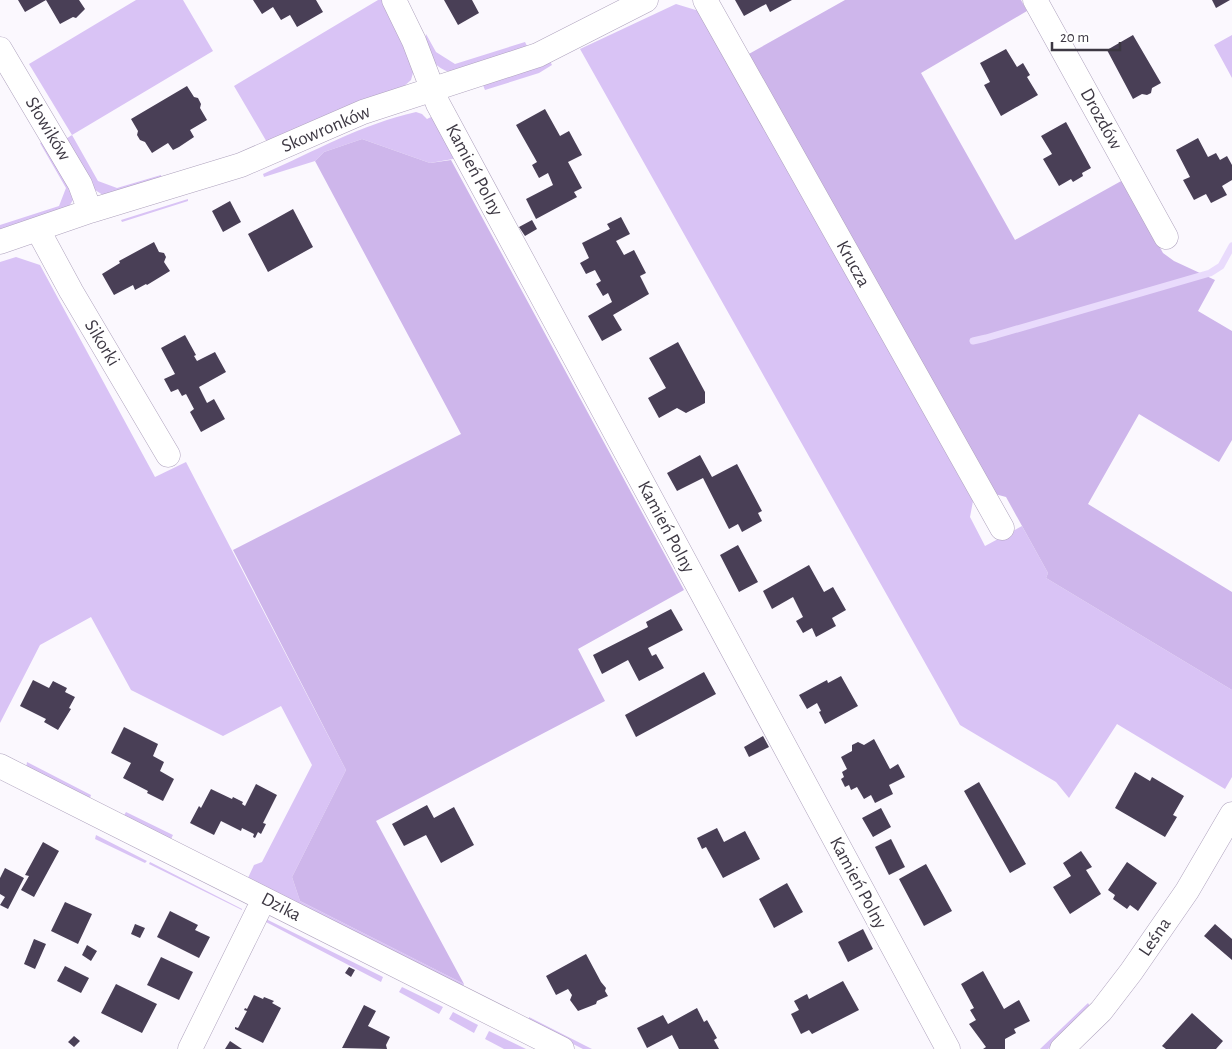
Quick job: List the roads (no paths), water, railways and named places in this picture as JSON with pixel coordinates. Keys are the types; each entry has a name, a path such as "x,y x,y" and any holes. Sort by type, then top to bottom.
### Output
{"street":[{"name":"Kamień Polny","path":"394,0 414,40 432,90 948,1049"},
{"name":"Skowronków","path":"0,242 90,211 247,163 364,112 546,52 646,0"},
{"name":"Krucza","path":"705,0 1002,528"},
{"name":"Drozdów","path":"1036,0 1166,237"},
{"name":"Słowików","path":"0,49 80,184 90,211"},
{"name":"Sikorki","path":"38,230 71,291 168,455"},
{"name":"Dzika","path":"0,766 562,1049"},
{"name":"Leśna","path":"1062,1049 1101,1011 1131,972 1187,891 1232,814"},
{"path":"190,1049 264,899"}],"waterway":[{"path":"973,341 1210,273 1221,266 1232,246"}]}
